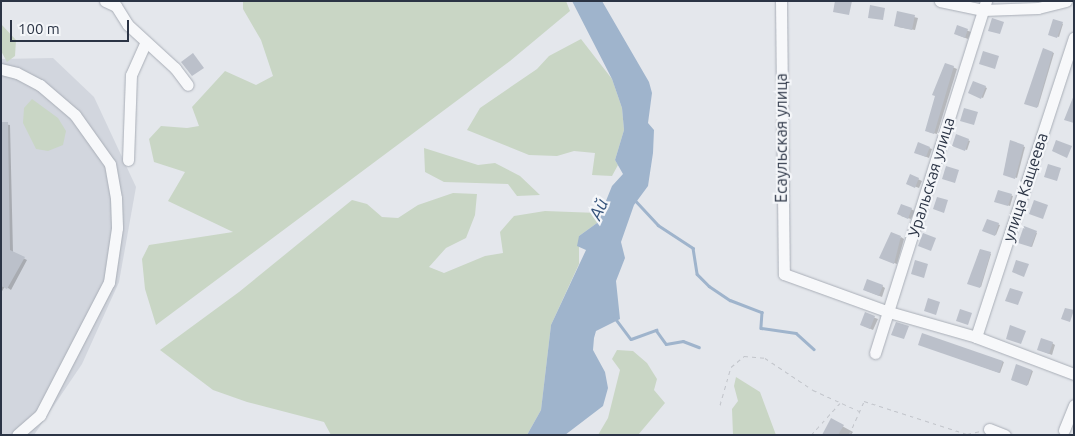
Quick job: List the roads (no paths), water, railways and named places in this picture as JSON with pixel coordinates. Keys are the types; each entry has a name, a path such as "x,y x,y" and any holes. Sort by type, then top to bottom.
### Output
{"street":[{"path":"105,1 116,6 145,44 175,68 188,85"},
{"name":"Есаульская улица","path":"780,1 784,274 889,312"},
{"path":"940,1 984,6 1038,8 1066,1"},
{"name":"Уральская улица","path":"875,353 984,6"},
{"name":"улица Кащеева","path":"976,336 1074,38"},
{"path":"128,160 131,75 145,44"},
{"path":"1,68 18,73 40,85 75,115 110,164 116,198 117,228 109,282 40,415 17,435"},
{"path":"889,312 976,336 1074,374"},
{"path":"1064,430 1074,404"},
{"path":"989,429 1005,435"}],"water":[{"path":"572,1 602,1 649,82 652,93 648,123 654,130 653,153 648,186 634,205 621,242 625,258 616,281 620,319 596,331 594,338 593,350 605,372 608,388 603,406 565,435 527,435 541,410 551,325 586,250 577,246 579,236 597,223 612,186 623,174 615,160 624,130 622,108 612,79"}],"waterway":[{"path":"635,200 658,225 693,248 697,274 709,286 730,300 762,312 761,328 796,333 814,349"},
{"path":"615,318 631,339 656,330 666,344 683,341 699,347"}],"water label":[{"name":"Ай","path":"598,209"}]}
